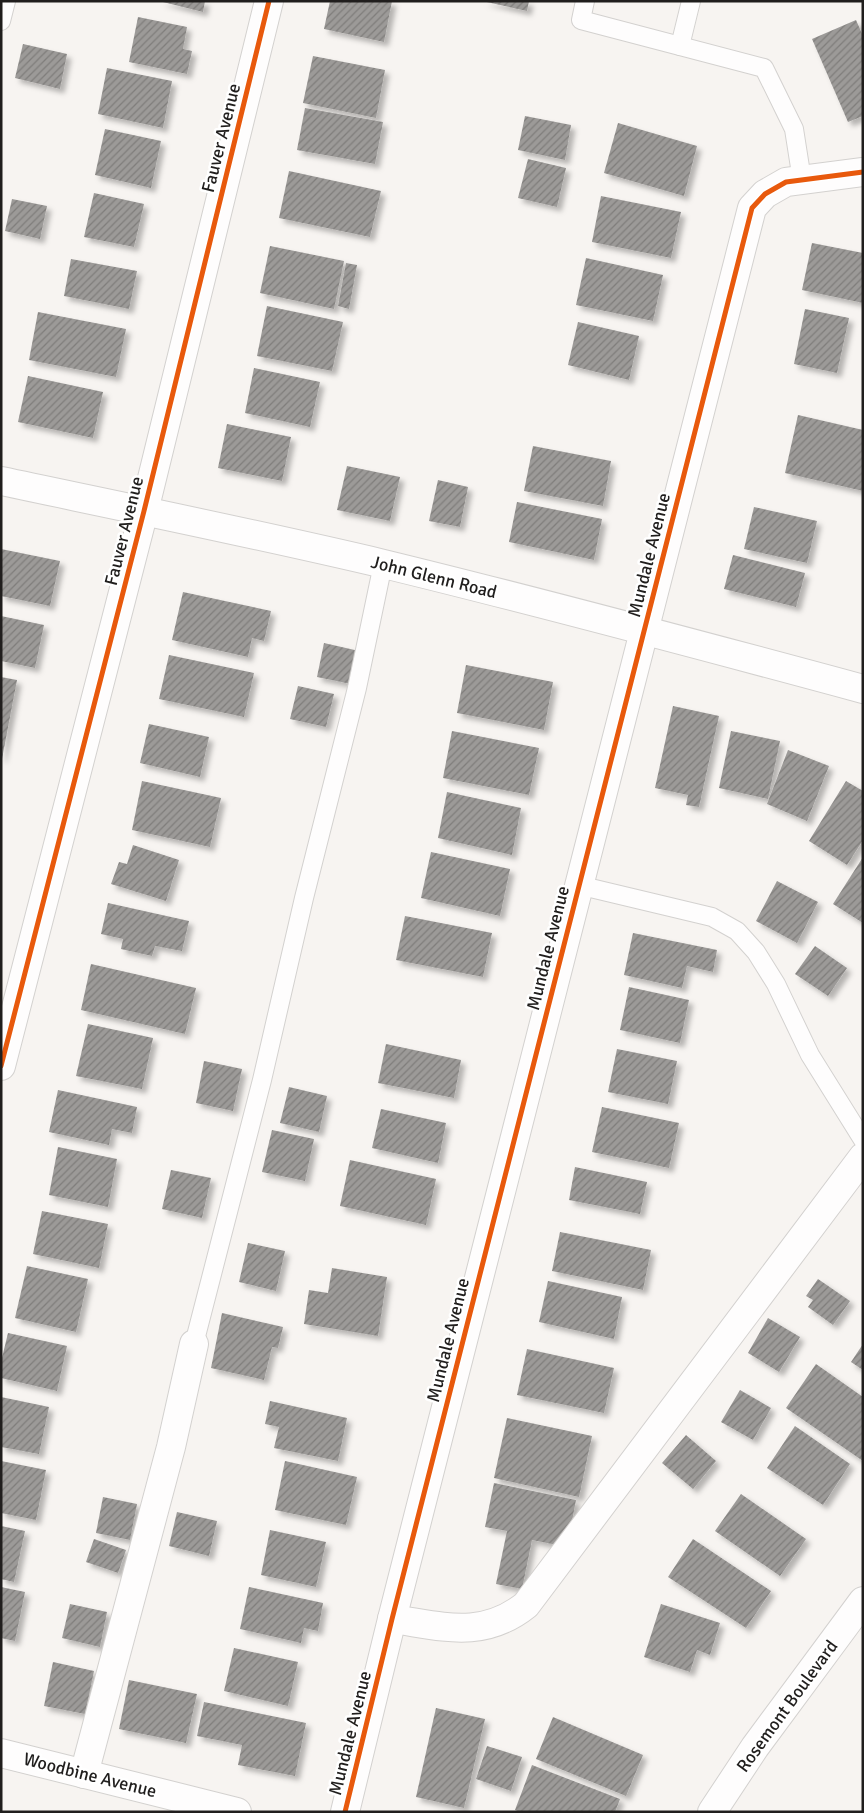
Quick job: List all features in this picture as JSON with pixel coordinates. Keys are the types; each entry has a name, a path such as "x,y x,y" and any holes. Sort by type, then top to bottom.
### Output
{"street":[{"name":"Fauver Avenue","path":"1,1066 144,511 269,1"},
{"name":"Mundale Avenue","path":"344,1812 578,884 752,208 765,194 786,182 863,172"},
{"name":"John Glenn Road","path":"1,481 383,564 644,630 863,689"},
{"path":"392,1619 464,1629 492,1625 526,1605 863,1158"},
{"path":"84,1774 171,1447 194,1344"},
{"name":"Rosemont Boulevard","path":"712,1812 755,1747 863,1601"},
{"name":"Woodbine Avenue","path":"1,1753 237,1812"}],"lane":[{"path":"1,21 6,1"},
{"path":"585,1 581,20 764,68 794,129 802,180"},
{"path":"680,46 691,1"},
{"path":"194,1344 262,1080 304,898 358,688 383,564"},
{"path":"578,884 712,917 737,931 756,952 776,984 810,1055 863,1140"}],"building":[{"path":"159,1 205,1 203,12"},
{"path":"330,1 392,1 384,42 324,29"},
{"path":"482,1 529,1 527,11"},
{"path":"138,17 187,27 183,49 192,51 187,74 129,62"},
{"path":"856,20 863,36 863,116 848,122 812,39"},
{"path":"23,44 67,54 60,89 15,78"},
{"path":"313,56 385,70 376,118 303,103"},
{"path":"107,68 172,81 163,128 98,114"},
{"path":"305,108 383,122 375,164 297,150"},
{"path":"525,116 571,125 565,160 518,150"},
{"path":"618,123 697,146 684,196 604,173"},
{"path":"105,129 161,141 151,188 95,175"},
{"path":"528,159 566,168 557,207 518,198"},
{"path":"289,171 381,191 370,237 279,218"},
{"path":"94,193 144,204 134,247 84,237"},
{"path":"601,196 681,212 671,258 592,242"},
{"path":"12,199 47,206 40,239 5,231"},
{"path":"812,243 863,253 863,303 802,290"},
{"path":"270,246 344,261 334,309 260,293"},
{"path":"586,258 663,275 653,321 576,305"},
{"path":"71,259 137,271 129,309 64,296"},
{"path":"346,263 357,265 349,309 338,306"},
{"path":"267,306 343,322 332,371 257,356"},
{"path":"805,309 849,318 837,373 794,364"},
{"path":"38,312 126,329 116,377 29,360"},
{"path":"578,322 639,336 629,380 568,365"},
{"path":"254,368 320,382 310,427 245,413"},
{"path":"28,376 103,392 93,438 18,422"},
{"path":"798,415 863,430 863,491 785,473"},
{"path":"227,424 291,437 282,481 218,468"},
{"path":"533,446 611,461 603,506 524,491"},
{"path":"347,466 400,477 390,521 337,510"},
{"path":"438,480 468,487 460,527 429,521"},
{"path":"517,502 602,519 594,560 509,542"},
{"path":"754,507 817,521 807,563 744,549"},
{"path":"1,549 60,561 50,606 1,596"},
{"path":"733,555 805,573 796,607 724,589"},
{"path":"183,592 271,611 264,641 252,638 248,657 172,640"},
{"path":"1,616 44,625 35,668 1,661"},
{"path":"324,643 359,651 351,684 317,677"},
{"path":"169,655 254,673 244,717 159,699"},
{"path":"466,665 553,682 544,730 457,713"},
{"path":"1,677 17,680 2,759 1,758"},
{"path":"298,686 334,694 326,727 290,719"},
{"path":"673,706 719,716 699,807 686,805 688,795 655,788"},
{"path":"149,724 209,737 200,777 140,763"},
{"path":"452,731 539,748 529,795 443,778"},
{"path":"731,731 780,741 768,799 719,788"},
{"path":"788,750 829,766 807,821 767,804"},
{"path":"142,781 221,798 210,847 132,830"},
{"path":"846,781 863,791 863,840 847,865 809,841"},
{"path":"447,792 521,808 512,855 438,838"},
{"path":"133,845 179,860 166,901 111,884 119,862 127,864"},
{"path":"431,852 510,869 500,916 421,898"},
{"path":"863,857 863,923 833,904"},
{"path":"777,881 818,902 797,943 756,921"},
{"path":"108,903 189,921 182,951 155,946 152,956 121,949 123,939 101,934"},
{"path":"405,916 492,933 483,977 396,960"},
{"path":"633,933 717,950 713,972 687,966 682,988 624,975"},
{"path":"815,946 847,968 828,996 795,974"},
{"path":"91,964 196,988 185,1034 81,1010"},
{"path":"629,987 689,1000 680,1043 620,1030"},
{"path":"88,1024 153,1038 142,1089 76,1076"},
{"path":"386,1044 461,1060 454,1098 378,1083"},
{"path":"617,1049 677,1061 668,1104 608,1092"},
{"path":"204,1061 242,1069 233,1111 196,1103"},
{"path":"289,1087 327,1096 319,1132 280,1123"},
{"path":"58,1090 137,1107 132,1133 112,1129 109,1145 49,1132"},
{"path":"602,1107 679,1123 669,1168 592,1152"},
{"path":"381,1109 446,1123 438,1163 372,1148"},
{"path":"272,1130 314,1139 305,1181 262,1172"},
{"path":"58,1147 117,1159 108,1207 49,1195"},
{"path":"350,1160 436,1179 426,1225 340,1206"},
{"path":"575,1167 647,1182 640,1214 569,1200"},
{"path":"171,1170 211,1178 202,1218 162,1209"},
{"path":"42,1211 108,1224 99,1268 33,1254"},
{"path":"560,1232 651,1250 643,1290 552,1271"},
{"path":"248,1243 285,1251 276,1291 239,1282"},
{"path":"27,1266 88,1279 76,1332 15,1318"},
{"path":"332,1268 387,1277 378,1336 304,1324 309,1290 328,1293"},
{"path":"818,1279 850,1301 833,1325 808,1307 813,1300 806,1296"},
{"path":"548,1281 622,1297 614,1339 539,1322"},
{"path":"222,1313 283,1327 278,1348 272,1347 264,1380 211,1368"},
{"path":"768,1318 800,1337 779,1372 748,1353"},
{"path":"8,1333 67,1346 57,1391 1,1378 1,1362"},
{"path":"863,1344 863,1370 851,1362"},
{"path":"527,1349 614,1368 604,1413 517,1395"},
{"path":"816,1364 863,1397 863,1461 786,1408"},
{"path":"740,1390 771,1408 753,1440 721,1422"},
{"path":"1,1397 49,1407 39,1454 1,1447"},
{"path":"270,1401 347,1418 338,1461 274,1448 279,1427 265,1424"},
{"path":"507,1418 592,1436 579,1497 494,1478"},
{"path":"795,1426 850,1464 823,1505 767,1468"},
{"path":"686,1435 716,1461 693,1489 662,1463"},
{"path":"1,1461 46,1470 36,1520 1,1513"},
{"path":"285,1461 357,1477 346,1525 275,1510"},
{"path":"494,1483 576,1500 567,1547 532,1540 522,1589 496,1584 507,1531 485,1527"},
{"path":"741,1494 806,1539 780,1576 715,1531"},
{"path":"103,1497 137,1504 130,1540 96,1533"},
{"path":"177,1512 217,1521 209,1556 169,1546"},
{"path":"1,1526 25,1531 14,1582 1,1579"},
{"path":"270,1530 326,1542 316,1587 261,1575"},
{"path":"94,1539 126,1550 118,1573 86,1562"},
{"path":"693,1539 771,1591 746,1628 668,1577"},
{"path":"1,1587 25,1592 15,1641 1,1638"},
{"path":"249,1587 323,1603 318,1631 304,1628 301,1643 240,1629"},
{"path":"70,1604 107,1612 100,1647 62,1638"},
{"path":"661,1604 720,1623 710,1655 697,1650 690,1672 644,1657"},
{"path":"234,1648 298,1662 288,1706 224,1691"},
{"path":"53,1662 94,1671 85,1714 44,1706"},
{"path":"129,1680 197,1694 186,1743 119,1729"},
{"path":"204,1702 306,1723 295,1776 238,1765 242,1745 197,1736"},
{"path":"436,1708 485,1719 464,1808 416,1797"},
{"path":"553,1717 643,1755 626,1796 536,1759"},
{"path":"487,1746 522,1757 511,1791 476,1779"},
{"path":"532,1765 620,1799 615,1812 520,1812 515,1810"}],"cycle path":[{"path":"1,1066 144,511 269,1"},
{"path":"345,1812 392,1619 752,208 765,194 786,182 863,172"}]}
